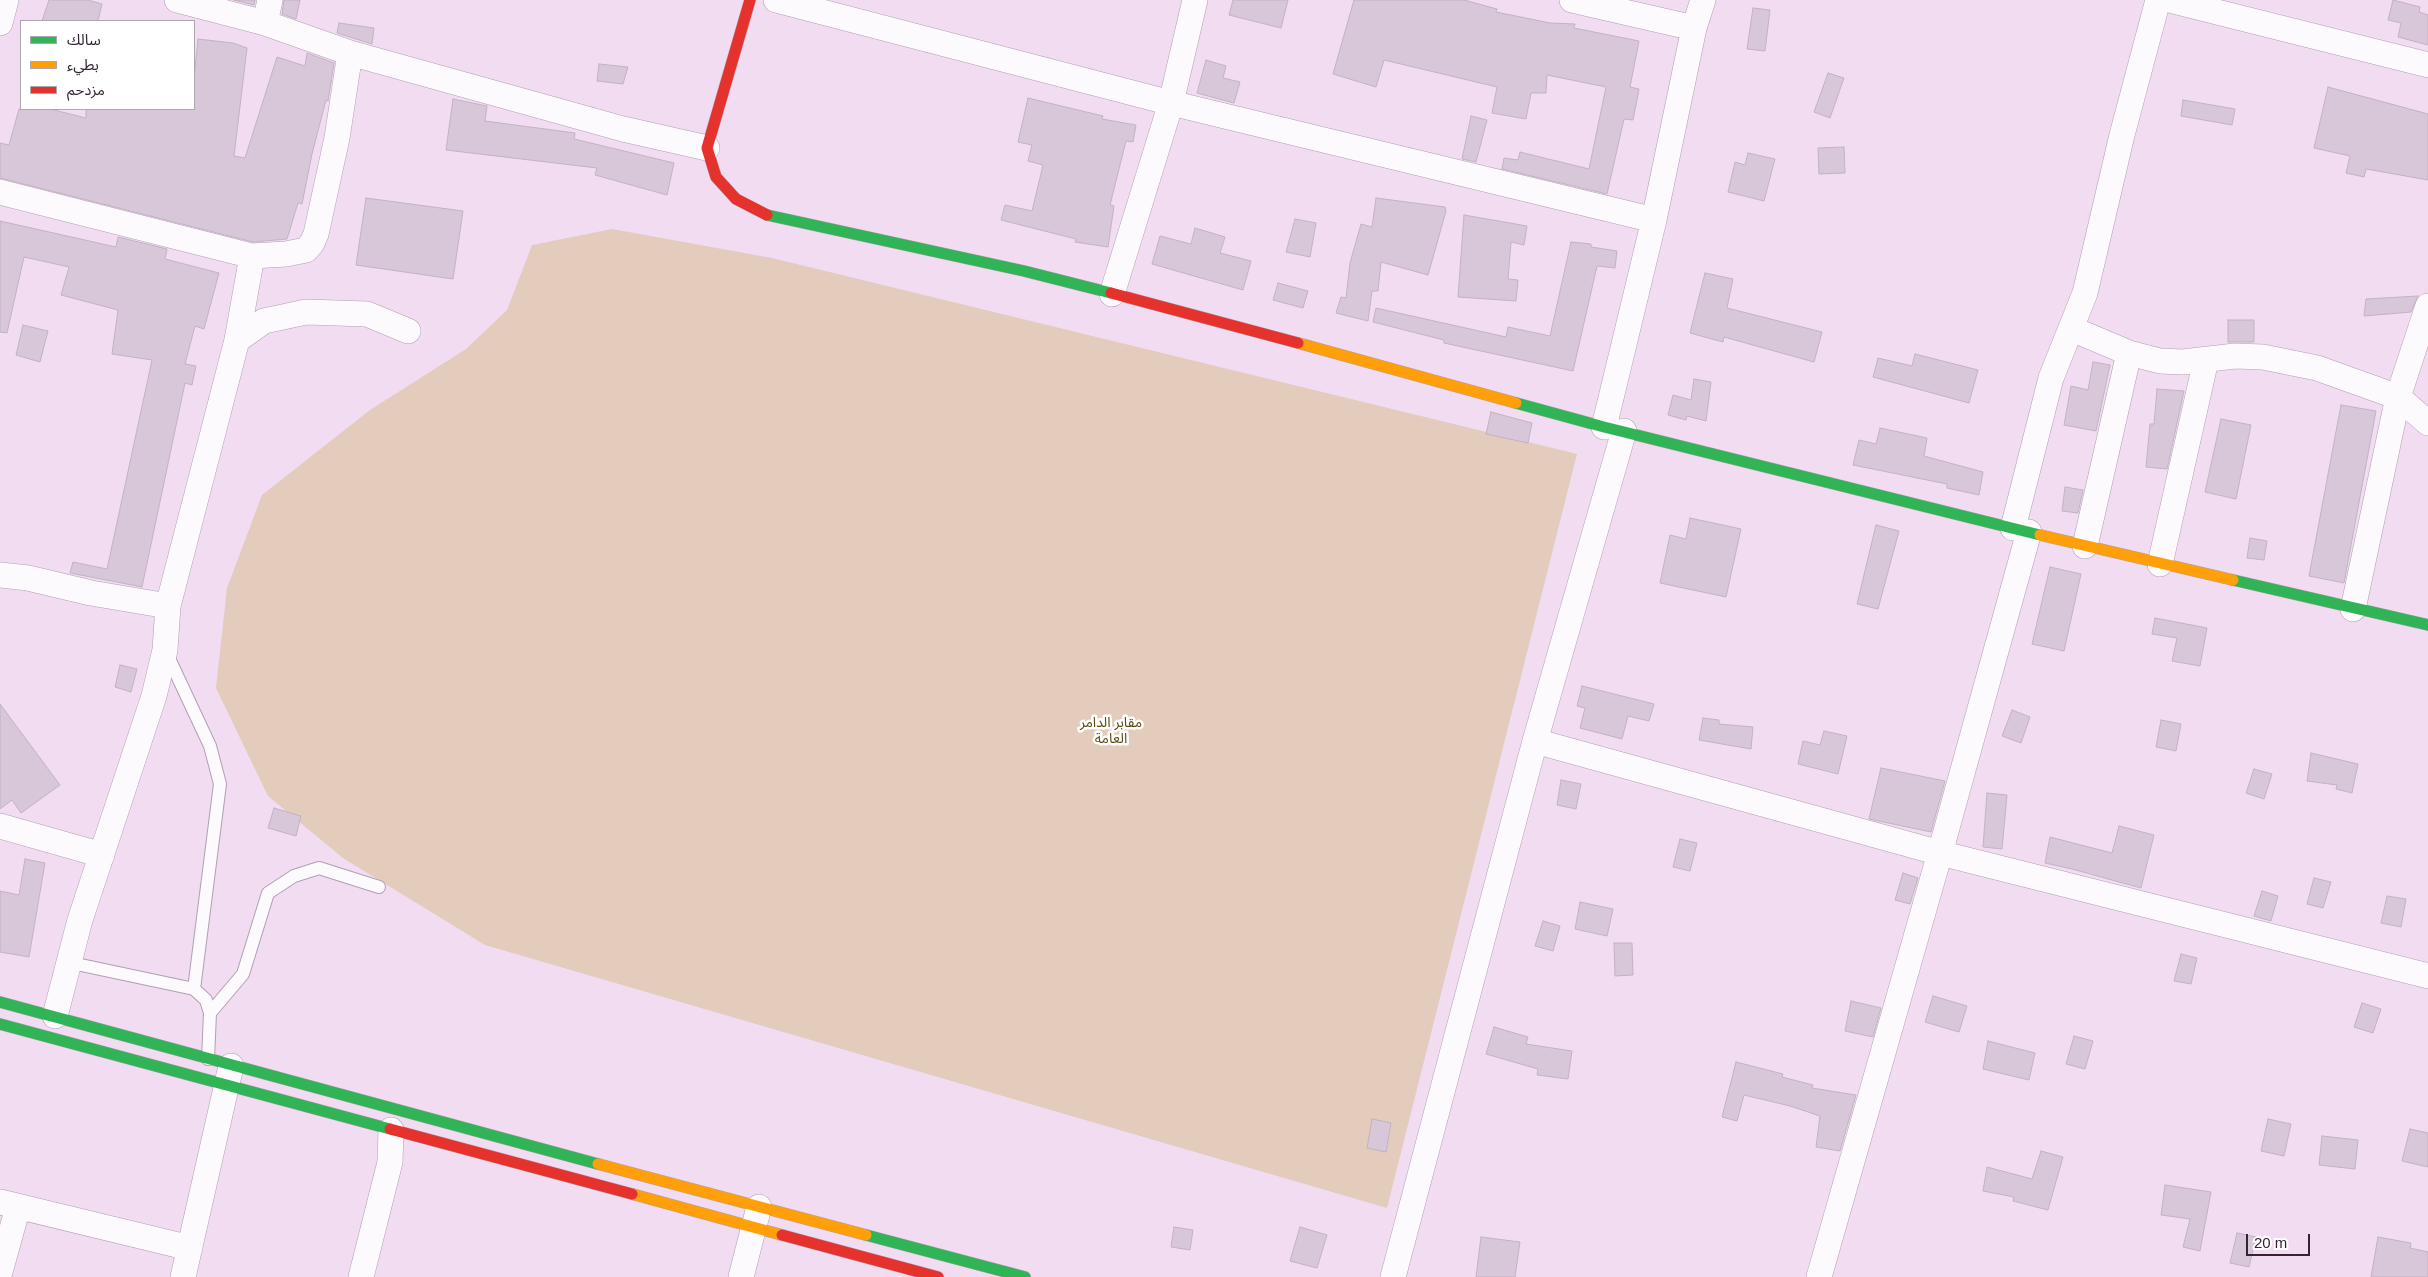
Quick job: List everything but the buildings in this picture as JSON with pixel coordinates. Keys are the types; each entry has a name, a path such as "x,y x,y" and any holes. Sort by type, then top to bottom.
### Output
{"main road":[{"path":"750,0 707,148 716,177 736,200 770,216 1024,271 1252,330 1614,429 2085,546 2428,626"},
{"path":"0,1002 55,1016 221,1070 391,1130 757,1217 1025,1277"},
{"path":"0,1024 221,1070 757,1217 923,1275"}],"street":[{"path":"0,23 6,0"},
{"path":"177,0 267,11 350,53 623,128 707,148"},
{"path":"776,0 1171,103 1654,220"},
{"path":"1112,294 1171,103 1194,0"},
{"path":"1572,0 1694,28"},
{"path":"1393,1277 1535,741 1614,429 1654,220 1694,28 1702,0"},
{"path":"1818,1277 1940,852 2021,530 2051,378 2085,293 2122,135 2158,0"},
{"path":"2170,0 2428,65"},
{"path":"0,192 252,256 300,252 312,243 338,138 350,53"},
{"path":"55,1016 67,962 154,696 165,650 168,606 237,340 252,256"},
{"path":"2353,610 2398,397 2428,306"},
{"path":"237,340 264,321 306,312 367,314 408,331"},
{"path":"2072,329 2129,353 2160,361 2183,362 2235,356 2263,357 2317,368 2398,397 2428,422"},
{"path":"2085,546 2129,353"},
{"path":"2160,564 2206,360"},
{"path":"0,575 28,578 91,593 168,606"},
{"path":"1535,741 1940,852 2428,976"},
{"path":"0,826 102,855"},
{"path":"183,1277 190,1248 221,1070"},
{"path":"361,1277 390,1162 391,1130"},
{"path":"0,1272 9,1205 190,1248"},
{"path":"741,1277 757,1217"}],"lane":[{"path":"165,650 210,746 220,784 194,990"},
{"path":"210,1013 243,974 268,893 294,876 319,868 379,887"},
{"path":"67,962 194,990 206,1000 221,1070"}],"green space":[{"name":"مقابر الدامر العامة","path":"612,229 772,258 1577,454 1387,1208 485,945 343,858 268,796 216,688 227,588 262,495 370,410 466,349 507,310 532,245"}],"traffic: fast":[{"path":"767,215 1024,271 1111,293"},
{"path":"1516,403 1604,427 2040,535"},
{"path":"2233,580 2428,625"},
{"path":"0,1002 598,1164"},
{"path":"0,1024 390,1129"},
{"path":"866,1235 1025,1277"}],"traffic: slow":[{"path":"1298,343 1516,403"},
{"path":"2040,535 2233,580"},
{"path":"598,1164 866,1235"},
{"path":"632,1194 782,1235"}],"traffic: jam":[{"path":"750,0 707,148 716,177 736,199 767,215"},
{"path":"1111,293 1298,343"},
{"path":"390,1129 632,1194"},
{"path":"782,1235 938,1277"}]}
